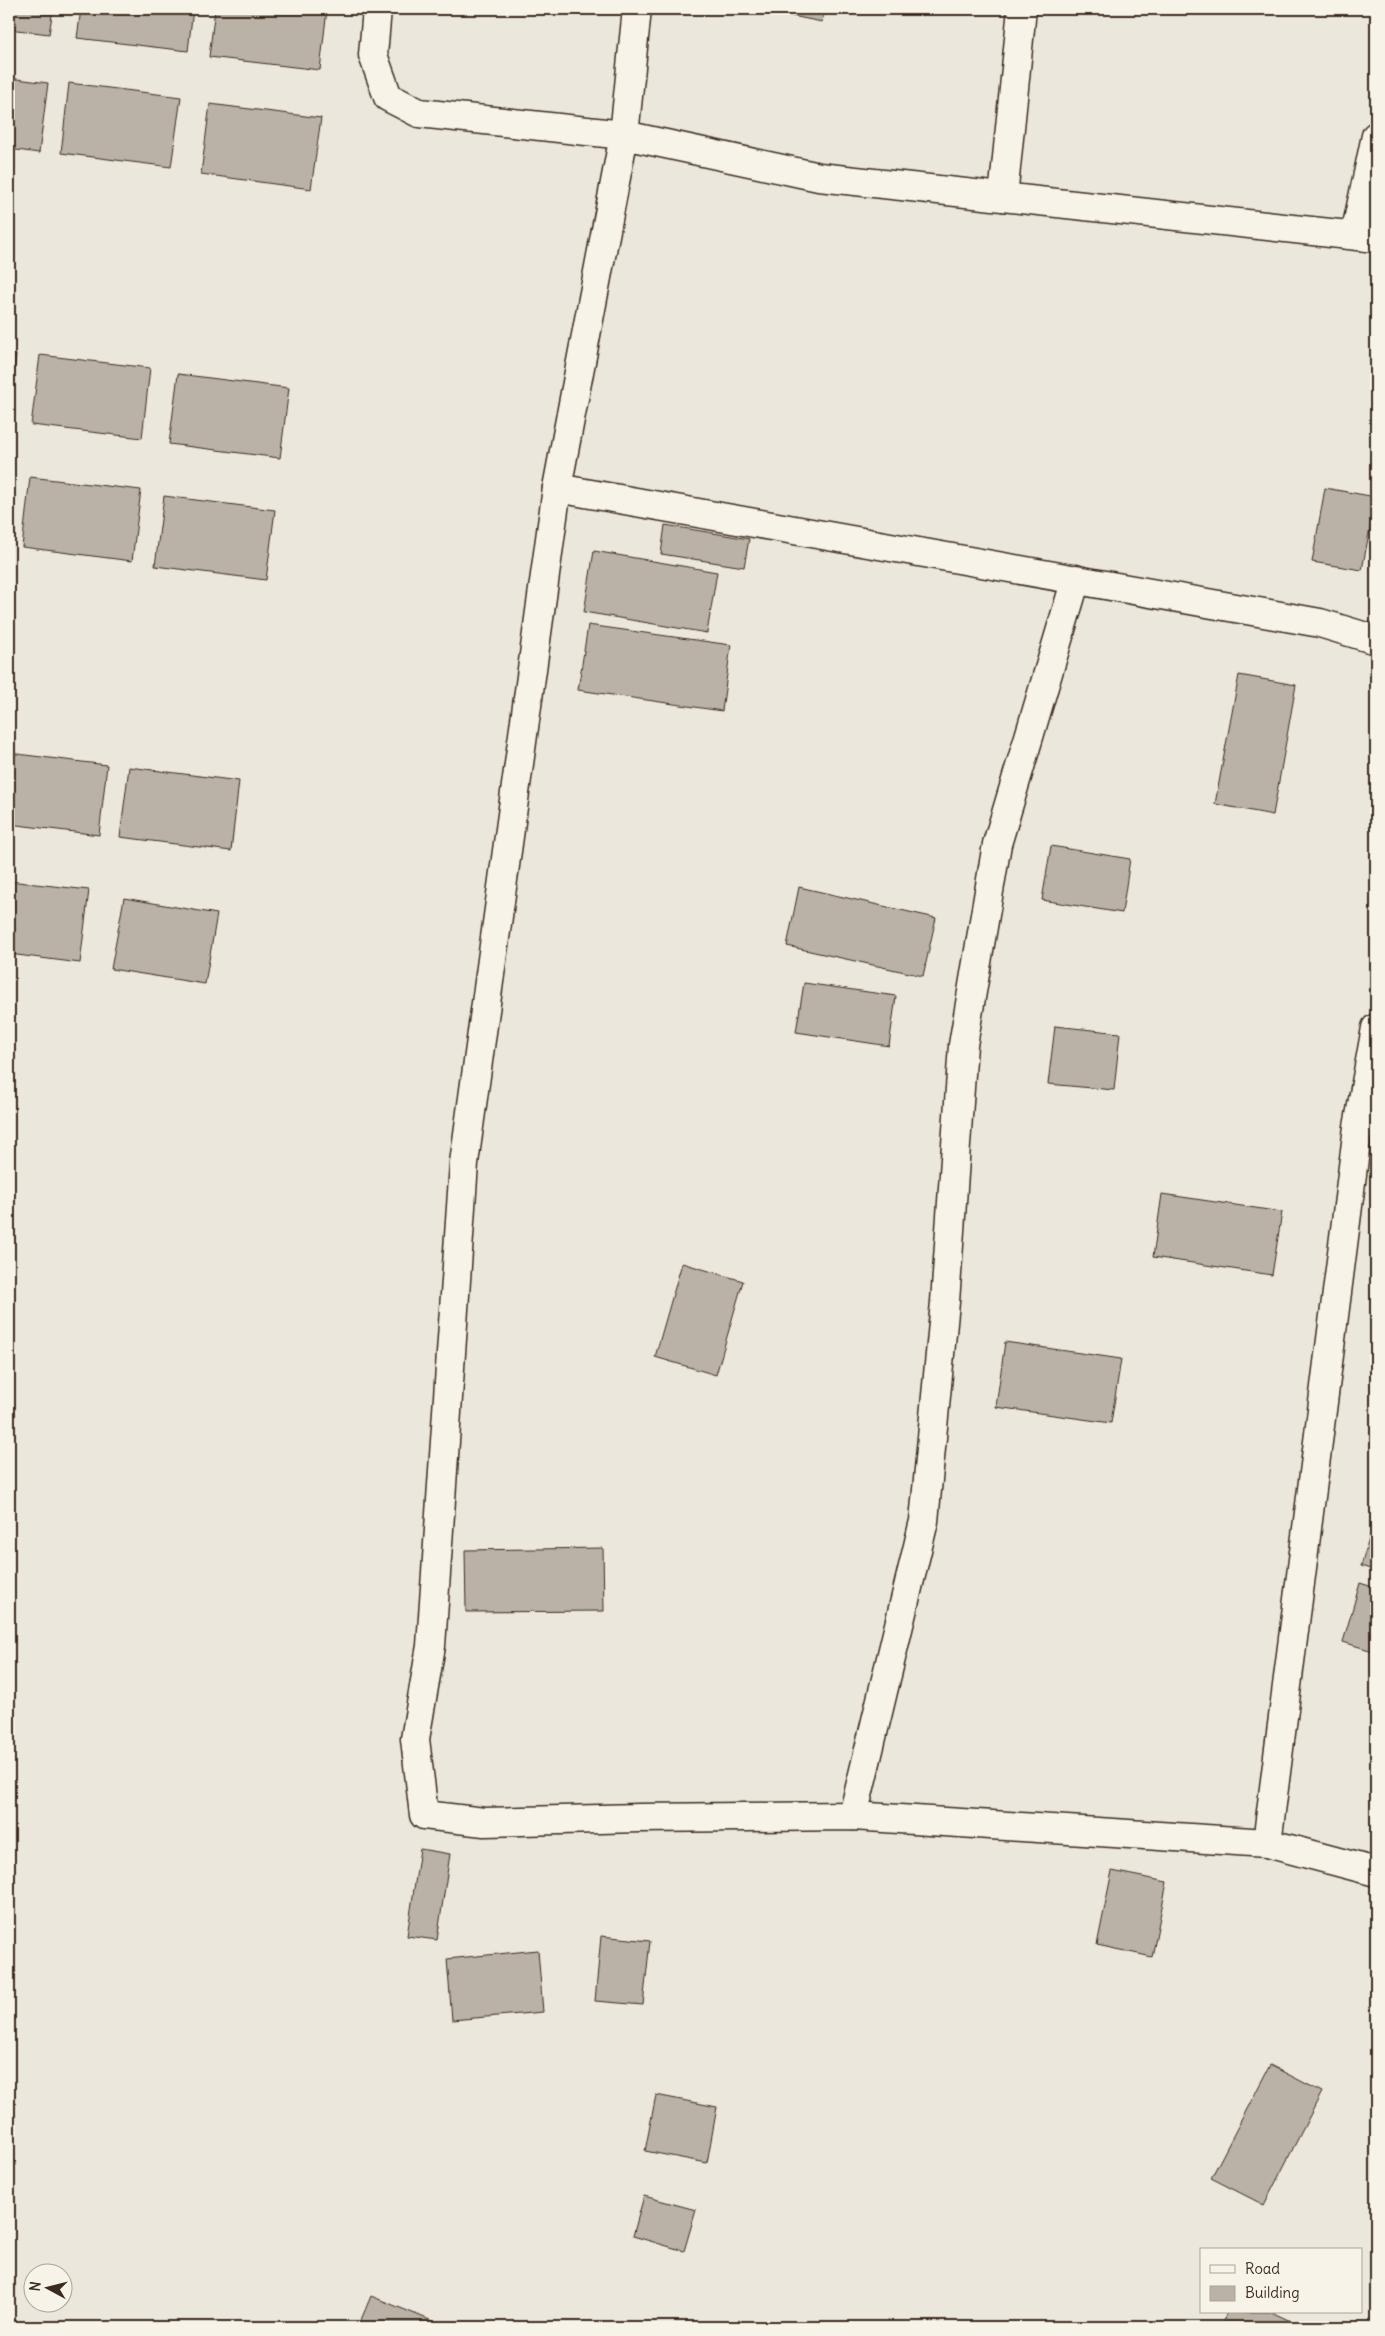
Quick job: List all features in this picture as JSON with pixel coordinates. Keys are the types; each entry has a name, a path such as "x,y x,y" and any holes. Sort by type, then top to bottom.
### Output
{"street":[{"path":"377,9 373,55 388,97 419,114 624,136 819,177 1366,237 1376,136"},
{"path":"637,9 624,136 557,488 464,1163 431,1646 415,1739 424,1814 484,1822 853,1816 1267,1843 1376,1872"},
{"path":"1003,197 1022,9"},
{"path":"557,488 1076,578 1320,623 1376,640"},
{"path":"853,1816 924,1521 945,1302 963,1045 997,844 1076,578"},
{"path":"1267,1843 1356,1137 1376,1028"}],"building":[{"path":"9,9 53,9 49,34 9,29"},
{"path":"81,9 193,9 188,51 77,38"},
{"path":"215,9 327,9 320,70 209,57"},
{"path":"757,9 824,9 822,22"},
{"path":"9,78 48,83 39,153 9,149"},
{"path":"69,83 181,97 171,167 61,153"},
{"path":"210,104 321,118 311,189 201,174"},
{"path":"9,354 16,355 9,416"},
{"path":"40,355 150,368 142,438 31,425"},
{"path":"178,374 289,388 280,458 169,444"},
{"path":"30,477 141,490 132,561 22,547"},
{"path":"1325,488 1376,497 1362,570 1312,562"},
{"path":"164,496 275,510 266,580 155,566"},
{"path":"665,525 749,539 744,567 661,554"},
{"path":"594,551 717,572 707,633 584,612"},
{"path":"588,625 731,645 722,711 578,690"},
{"path":"1239,675 1296,685 1273,815 1215,804"},
{"path":"9,753 107,765 99,835 9,824"},
{"path":"129,767 239,781 231,851 120,837"},
{"path":"1051,846 1130,859 1122,913 1042,900"},
{"path":"9,881 89,890 80,963 9,954"},
{"path":"799,887 936,918 923,976 787,946"},
{"path":"124,898 217,914 205,984 111,969"},
{"path":"804,983 896,996 889,1046 796,1032"},
{"path":"1055,1026 1120,1033 1114,1090 1048,1084"},
{"path":"1162,1194 1282,1212 1272,1275 1153,1257"},
{"path":"682,1263 743,1281 716,1375 655,1357"},
{"path":"1005,1342 1121,1359 1111,1423 996,1407"},
{"path":"1376,1515 1376,1571 1361,1566"},
{"path":"603,1548 604,1611 466,1612 465,1550"},
{"path":"1360,1583 1376,1588 1376,1652 1343,1642"},
{"path":"420,1849 450,1854 437,1940 407,1936"},
{"path":"1112,1871 1167,1882 1152,1957 1097,1945"},
{"path":"601,1936 650,1941 643,2005 595,2001"},
{"path":"538,1950 543,2012 452,2020 447,1959"},
{"path":"1270,2065 1322,2092 1264,2205 1211,2178"},
{"path":"656,2095 717,2107 707,2163 645,2151"},
{"path":"644,2196 696,2210 684,2251 633,2236"},
{"path":"371,2296 447,2327 358,2327"},
{"path":"1226,2314 1275,2314 1304,2327 1220,2327"}]}
